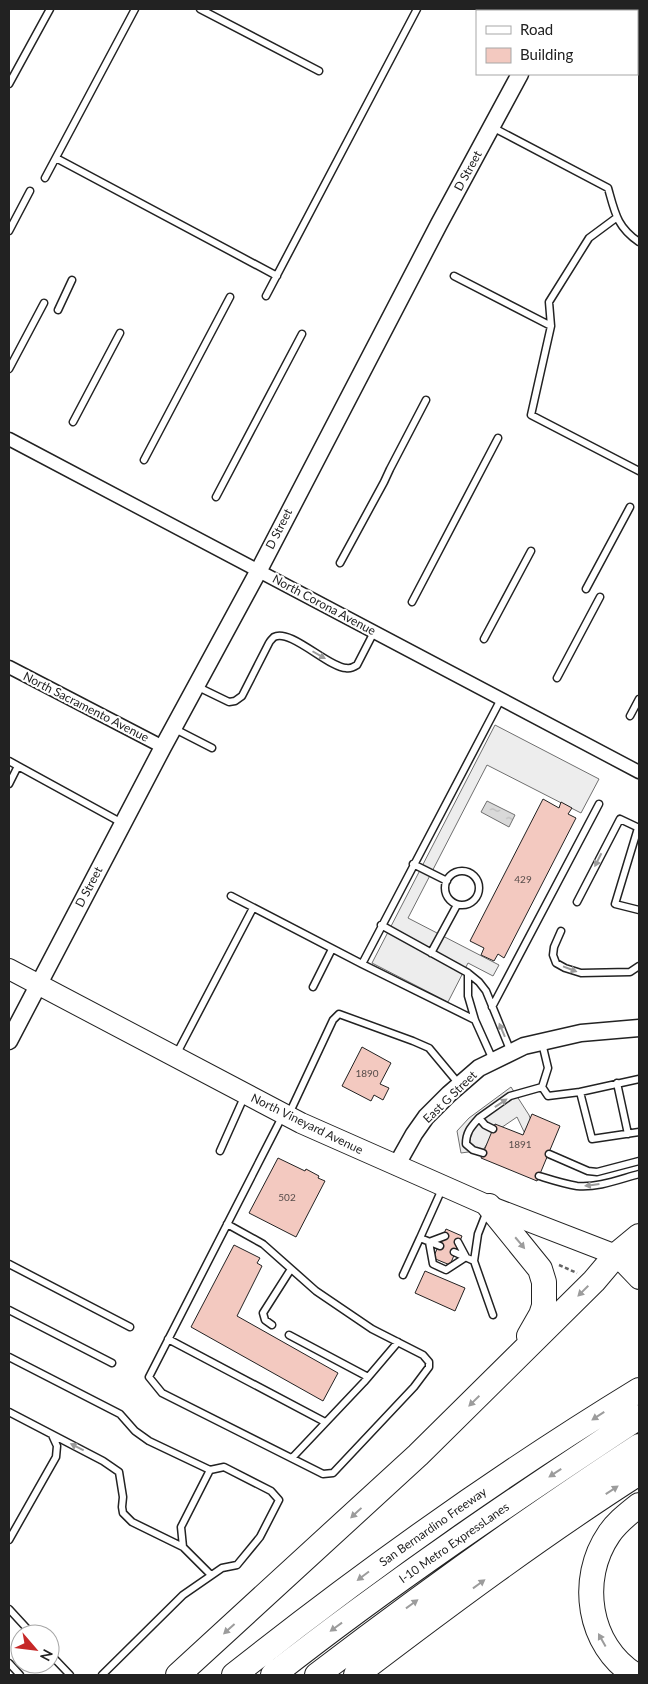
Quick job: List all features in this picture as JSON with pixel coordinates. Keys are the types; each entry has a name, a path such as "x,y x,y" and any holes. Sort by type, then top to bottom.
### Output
{"highway":[{"path":"488,1206 540,1269 544,1282 544,1306 541,1316 508,1366"},
{"path":"178,1675 418,1455 594,1281 616,1255 639,1236"},
{"name":"San Bernardino Freeway","path":"234,1675 402,1546 519,1467 639,1390"},
{"name":"I-10 Metro ExpressLanes","path":"274,1675 426,1562 535,1485 639,1417"},
{"name":"I-10 Metro ExpressLanes","path":"318,1675 410,1605 569,1492 639,1446"},
{"path":"356,1675 411,1633 596,1500 639,1473"},
{"path":"635,1675 622,1664 602,1640 594,1620 590,1595 593,1570 604,1541 622,1518 639,1505"}],"main road":[{"name":"North Vineyard Avenue","path":"9,968 285,1115 488,1206 616,1255 639,1260"},
{"name":"North Vineyard Avenue","path":"616,1255 639,1279"}],"street":[{"name":"D Street","path":"9,1041 122,824 259,570 348,396 519,75"},
{"name":"North Corona Avenue","path":"9,439 639,772"},
{"name":"North Sacramento Avenue","path":"9,667 163,747"},
{"name":"East G Street","path":"396,1166 426,1117 479,1068 524,1046 581,1033 639,1030"}],"lane":[{"path":"9,84 50,9"},
{"path":"45,178 135,9"},
{"path":"200,9 319,71"},
{"path":"266,296 417,9"},
{"path":"492,126 608,188 616,218 628,235 639,242"},
{"path":"56,158 277,276"},
{"path":"9,231 30,191"},
{"path":"616,218 589,238 549,302 551,326 531,415 639,471"},
{"path":"454,276 551,326"},
{"path":"58,310 72,280"},
{"path":"144,460 230,297"},
{"path":"9,369 44,303"},
{"path":"73,422 120,333"},
{"path":"216,497 302,334"},
{"path":"340,563 426,400"},
{"path":"412,602 498,438"},
{"path":"586,589 630,508"},
{"path":"484,640 531,551"},
{"path":"557,678 600,597"},
{"path":"196,686 222,700 235,701 242,696 269,643 274,637 281,635 347,669 357,665 374,632"},
{"path":"362,964 501,699"},
{"path":"630,716 639,699"},
{"path":"173,728 212,748"},
{"path":"9,762 122,824"},
{"path":"9,784 18,766"},
{"path":"492,1007 599,804"},
{"path":"577,902 620,818 639,828 615,904 639,910"},
{"path":"414,864 447,881"},
{"path":"461,871 472,874 478,883 479,894 468,905 456,905 447,898 445,892 447,881 455,873 461,871"},
{"path":"231,896 475,1020"},
{"path":"431,953 456,905"},
{"path":"175,1056 253,908"},
{"path":"381,926 468,973 479,982 486,991 511,1052"},
{"path":"561,931 554,947 553,955 556,963 565,968 581,973 630,972 639,966"},
{"path":"313,987 332,949"},
{"path":"468,973 468,996 475,1020 494,1061"},
{"path":"227,1224 263,1244 316,1291 372,1329 422,1355 429,1362 429,1367 414,1387 333,1473 323,1474 162,1393 149,1377 227,1224 285,1115 333,1020 339,1014 429,1048 459,1085"},
{"path":"542,1042 548,1068 542,1087"},
{"path":"542,1087 548,1096 580,1092 639,1079"},
{"path":"617,1083 628,1134"},
{"path":"483,1153 473,1150 466,1144 466,1136 469,1129 479,1118 510,1096 542,1087"},
{"path":"580,1092 592,1139 639,1132"},
{"path":"220,1151 246,1094"},
{"path":"479,1118 493,1130"},
{"path":"549,1154 588,1171 597,1172 639,1162"},
{"path":"539,1176 560,1183 579,1186 595,1185 639,1174"},
{"path":"403,1275 444,1186"},
{"path":"488,1206 478,1234 474,1260 494,1315"},
{"path":"429,1242 445,1236"},
{"path":"420,1238 440,1246"},
{"path":"429,1242 433,1264 446,1270 466,1257"},
{"path":"458,1242 466,1257"},
{"path":"454,1252 474,1260"},
{"path":"9,1264 130,1327"},
{"path":"272,1325 265,1320 263,1313 291,1269"},
{"path":"9,1310 112,1363"},
{"path":"289,1334 368,1377"},
{"path":"168,1339 325,1422"},
{"path":"292,1458 398,1342"},
{"path":"9,1357 120,1414 135,1431 149,1441 210,1470 224,1467 271,1491 279,1500 260,1537 238,1565 222,1568 183,1596 102,1675"},
{"path":"9,1412 103,1461 119,1472 123,1497 123,1513 132,1522 183,1547 212,1575"},
{"path":"9,1540 56,1457 57,1446 52,1434"},
{"path":"183,1547 181,1527 210,1470"},
{"path":"9,1609 23,1624"},
{"path":"9,1663 20,1675"},
{"path":"60,1664 70,1675"}],"path":[{"path":"554,1263 585,1276"}],"shaded area":[{"path":"495,725 599,779 581,813 487,765 408,918 499,965 493,976 468,963 448,1002 372,963"},
{"path":"511,1087 529,1115 536,1134 527,1138 517,1117 495,1132 483,1150 461,1153 457,1131 469,1118"}],"water":[{"path":"487,801 515,815 509,827 481,812"}],"building":[{"path":"543,799 559,808 561,802 572,808 568,814 576,818 504,958 498,954 494,961 481,955 484,948 470,941"},
{"path":"362,1047 391,1063 380,1084 389,1088 383,1100 374,1095 371,1101 342,1086"},
{"path":"532,1114 560,1126 537,1181 481,1158 495,1124 523,1135"},
{"path":"278,1158 305,1171 306,1169 325,1181 296,1237 249,1213"},
{"path":"446,1229 462,1236 450,1265 433,1258"},
{"path":"234,1245 260,1258 257,1263 262,1266 237,1316 338,1373 323,1401 191,1327"},
{"path":"425,1271 465,1288 455,1311 415,1293"}]}
